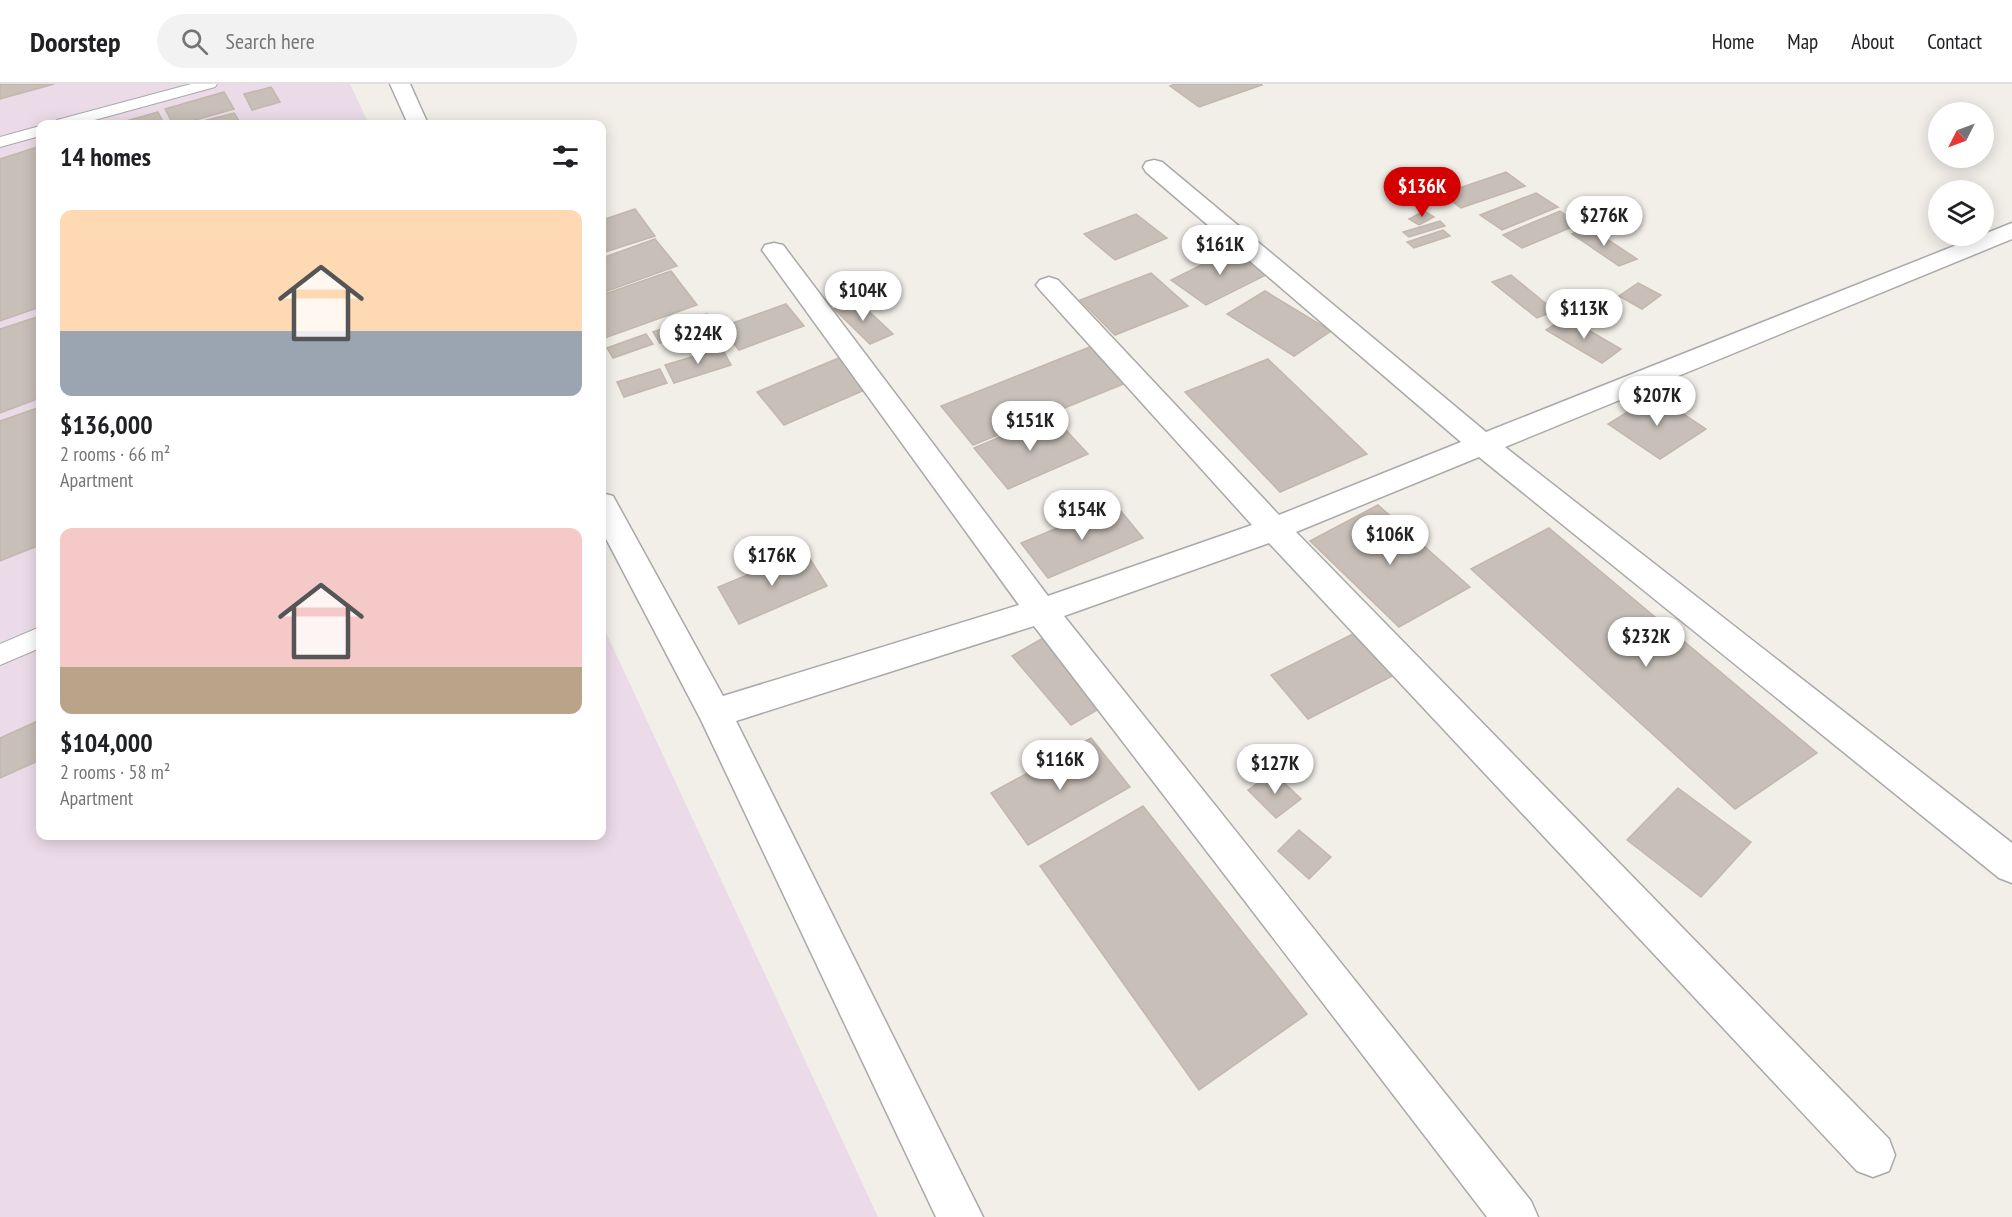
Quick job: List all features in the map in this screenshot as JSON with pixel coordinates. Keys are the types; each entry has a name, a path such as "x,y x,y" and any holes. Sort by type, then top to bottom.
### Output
{"street":[{"path":"400,84 416,120"},
{"path":"1154,167 1482,444 2012,866"},
{"path":"715,713 1041,611 1274,529 2012,230"},
{"path":"774,250 1041,611 1515,1217"},
{"path":"1049,285 1274,529 1873,1155"},
{"path":"606,511 715,713 960,1217"}],"lane":[{"path":"78,120 209,84"},
{"path":"0,142 36,132"},
{"path":"0,655 36,639"}],"shaded area":[{"path":"0,84 350,84 367,120 36,120 36,840 606,840 606,633 878,1217 0,1217"}],"building":[{"path":"0,84 54,84 0,99"},
{"path":"1175,84 1262,85 1199,107 1170,86"},
{"path":"271,87 280,102 252,110 244,94"},
{"path":"224,92 234,109 195,120 171,120 165,109"},
{"path":"158,112 162,120 130,120"},
{"path":"234,113 238,120 207,120"},
{"path":"36,147 36,308 0,321 0,159"},
{"path":"1506,172 1525,186 1461,208 1442,194"},
{"path":"1536,193 1558,207 1502,230 1480,215"},
{"path":"635,209 655,236 606,252 606,219"},
{"path":"1424,211 1434,217 1419,225 1409,219"},
{"path":"1560,211 1579,224 1522,248 1503,235"},
{"path":"1136,214 1167,238 1115,260 1084,234"},
{"path":"1440,221 1445,226 1409,237 1403,232"},
{"path":"1589,227 1637,259 1619,266 1572,234"},
{"path":"1443,230 1450,236 1414,248 1407,242"},
{"path":"655,239 677,266 606,292 606,257"},
{"path":"1235,248 1270,273 1206,305 1171,280"},
{"path":"671,271 697,305 606,338 606,294"},
{"path":"1151,273 1188,306 1115,335 1080,300"},
{"path":"1511,275 1555,311 1537,318 1492,282"},
{"path":"1638,283 1661,295 1642,309 1619,296"},
{"path":"1265,291 1331,331 1294,356 1227,314"},
{"path":"856,299 893,334 870,344 834,309"},
{"path":"786,304 804,326 739,350 721,327"},
{"path":"707,314 714,325 660,343 653,332"},
{"path":"36,317 36,400 0,413 0,329"},
{"path":"1566,317 1621,349 1602,363 1546,330"},
{"path":"646,334 653,344 613,358 607,348"},
{"path":"1095,345 1131,381 973,445 941,406"},
{"path":"722,348 731,365 674,383 665,365"},
{"path":"839,358 867,389 784,425 757,392"},
{"path":"1268,359 1367,454 1280,492 1185,392"},
{"path":"660,369 667,383 624,397 617,382"},
{"path":"1655,395 1706,429 1660,459 1608,424"},
{"path":"36,408 36,547 0,561 0,421"},
{"path":"1052,415 1088,454 1008,489 974,448"},
{"path":"1115,504 1143,538 1048,578 1021,543"},
{"path":"1378,505 1470,587 1399,627 1310,541"},
{"path":"1549,528 1817,753 1735,809 1471,569"},
{"path":"805,551 827,586 739,624 718,587"},
{"path":"1363,629 1402,671 1308,719 1271,675"},
{"path":"1043,638 1104,706 1071,725 1012,656"},
{"path":"36,722 36,762 0,778 0,738"},
{"path":"1091,738 1130,787 1028,845 991,793"},
{"path":"1273,772 1301,799 1276,818 1248,790"},
{"path":"1678,788 1751,842 1701,897 1627,840"},
{"path":"1143,806 1307,1014 1199,1090 1040,866"},
{"path":"1299,830 1331,857 1309,879 1278,851"}]}
